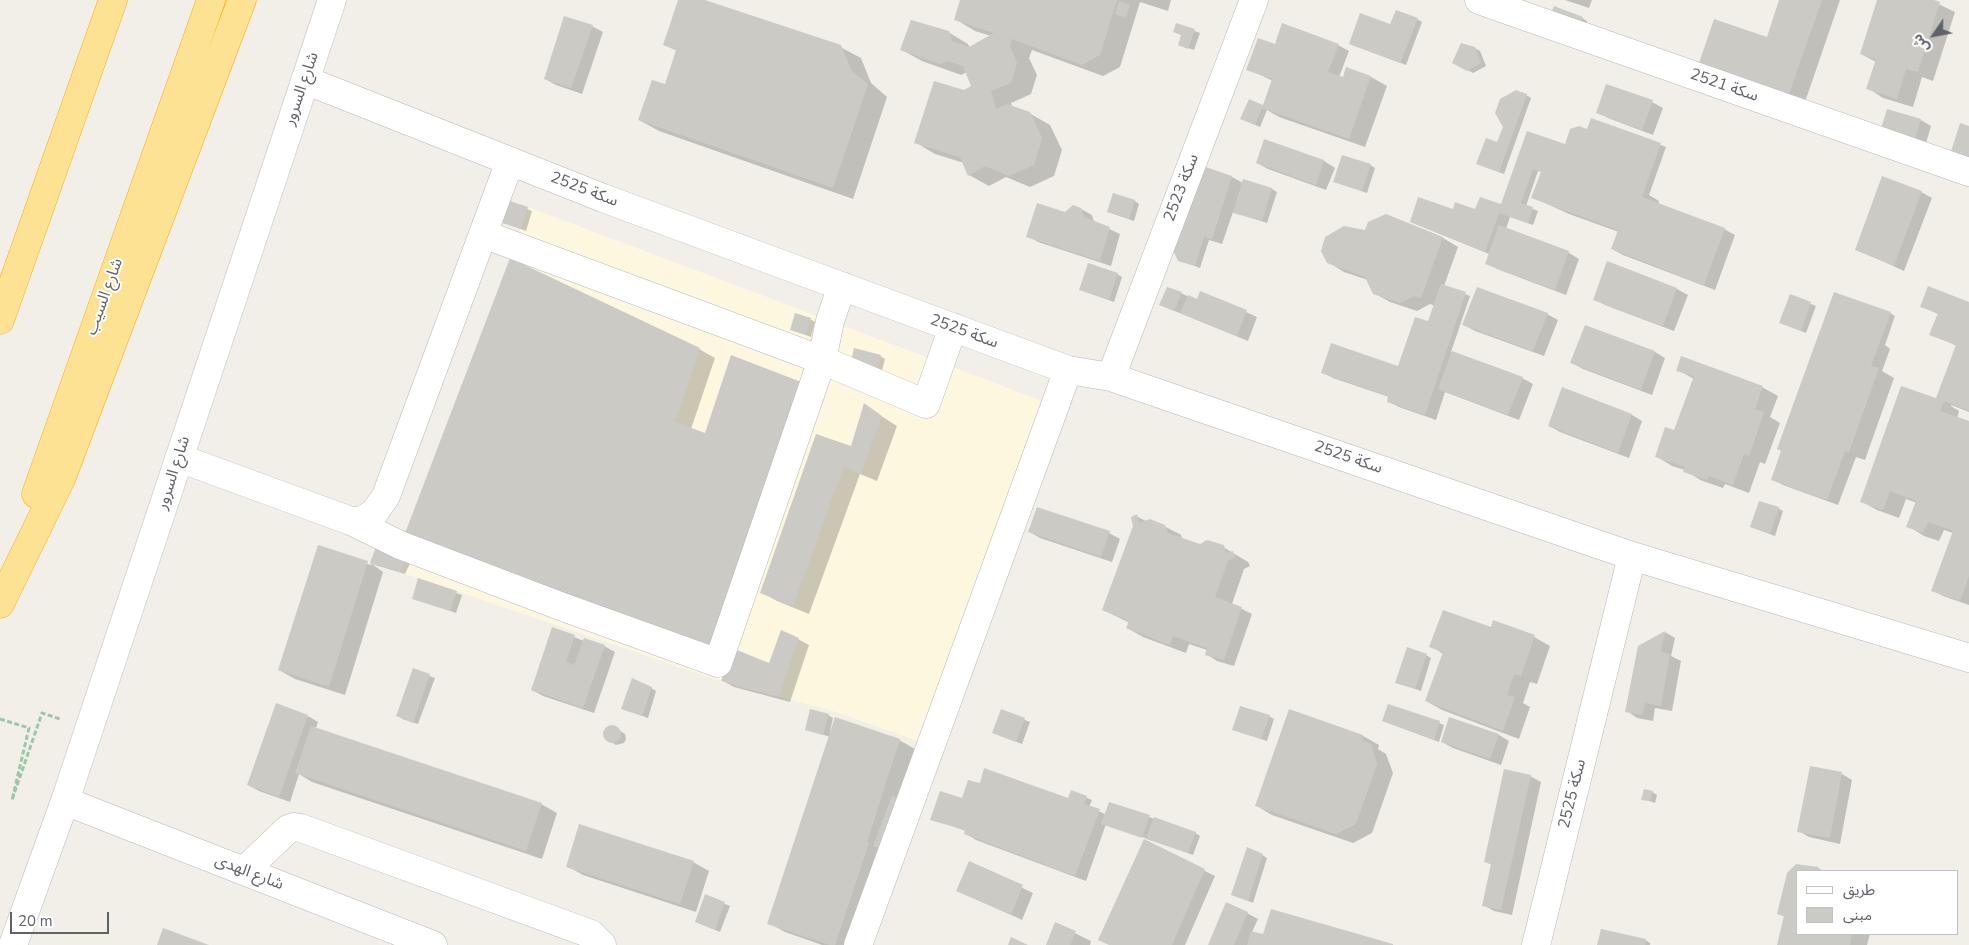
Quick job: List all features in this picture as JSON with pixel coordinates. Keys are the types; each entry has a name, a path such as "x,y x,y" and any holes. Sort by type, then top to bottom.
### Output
{"highway":[{"path":"0,320 113,0"},
{"name":"شارع السيب","path":"0,594 210,0"},
{"path":"0,604 61,478 242,0"}],"street":[{"name":"شارع السرور","path":"12,945 65,801 332,0"},
{"name":"سكة 2523","path":"1111,377 1254,0"},
{"name":"سكة 2521","path":"1479,0 1969,172"},
{"name":"سكة 2525","path":"305,80 510,161 1068,370 1111,377 1632,556 1969,658"},
{"path":"351,522 361,520 374,512 386,496 510,161"},
{"path":"483,234 822,360 926,404 954,328"},
{"path":"179,458 351,522 400,545 560,606 718,663 822,360 830,321 842,286"},
{"path":"858,945 1068,370"},
{"name":"سكة 2525","path":"1536,945 1632,556"},
{"name":"شارع الهدى","path":"65,801 433,945"},
{"path":"244,871 282,833 294,827 301,828 590,934 602,945"}],"path":[{"path":"0,719 29,728 12,800 42,713"}],"shaded area":[{"path":"528,207 1040,400 1039,422 921,742 830,710 735,686 400,572 408,555 402,541 515,247"}],"building":[{"path":"678,0 705,0 841,45 851,70 868,84 833,188 638,120 652,80 665,84 676,50 663,45"},
{"path":"960,0 1117,0 1100,55 1082,65 1012,39 1010,46 1017,63 1011,83 991,91 996,109 1007,104 1030,112 1042,138 1034,165 1009,176 985,166 968,176 960,157 914,143 934,81 964,90 971,86 963,66 947,61 940,64 900,50 911,20 949,31 952,41 969,47 994,33 954,20"},
{"path":"1779,0 1822,0 1789,94 1699,63 1714,19 1767,37"},
{"path":"1877,0 1934,0 1940,2 1918,72 1906,69 1897,99 1866,89 1876,59 1860,54"},
{"path":"1119,1 1130,5 1126,18 1115,14"},
{"path":"1554,6 1583,17 1578,33 1549,19"},
{"path":"1396,10 1418,18 1400,63 1349,44 1360,13 1390,24"},
{"path":"564,16 593,25 571,88 544,79"},
{"path":"1176,23 1195,29 1188,49 1178,45 1181,35 1173,32"},
{"path":"1282,23 1339,44 1328,72 1343,77 1346,67 1371,76 1349,139 1262,108 1255,125 1240,119 1249,99 1263,105 1272,79 1246,70 1258,38 1275,44"},
{"path":"1461,43 1475,47 1481,63 1467,71 1452,63"},
{"path":"1606,84 1653,100 1642,130 1596,113"},
{"path":"1516,90 1527,94 1499,172 1476,164 1486,138 1497,142 1503,127 1495,113 1500,99"},
{"path":"1887,109 1921,119 1910,155 1876,145"},
{"path":"1591,118 1661,143 1642,197 1725,228 1704,285 1611,249 1618,230 1531,198 1541,172 1533,169 1521,203 1533,207 1528,223 1499,213 1485,252 1410,222 1418,197 1453,209 1455,202 1475,209 1480,197 1501,204 1527,131 1565,144 1570,129 1579,126 1587,129"},
{"path":"1960,123 1969,126 1969,161 1950,155"},
{"path":"1264,139 1324,160 1316,185 1256,163"},
{"path":"1342,155 1371,164 1362,191 1333,182"},
{"path":"1194,163 1232,176 1212,239 1204,237 1195,266 1178,261 1169,241"},
{"path":"1882,176 1922,191 1894,266 1855,250"},
{"path":"1243,179 1272,188 1262,221 1233,213"},
{"path":"1113,193 1135,200 1129,219 1107,212"},
{"path":"507,200 528,207 521,229 502,223"},
{"path":"1037,203 1065,212 1073,205 1081,208 1084,217 1110,227 1100,261 1026,237"},
{"path":"1386,214 1443,237 1421,298 1414,296 1400,303 1373,294 1365,277 1327,263 1321,251 1325,237 1344,226 1365,230 1368,222"},
{"path":"1499,225 1569,251 1555,290 1485,264"},
{"path":"510,258 700,348 675,422 705,433 731,355 809,385 715,648 606,607 603,616 402,541"},
{"path":"1607,261 1677,288 1663,326 1593,300"},
{"path":"1088,263 1118,273 1109,300 1079,290"},
{"path":"1441,284 1466,292 1425,415 1387,402 1388,396 1321,373 1331,343 1398,366 1415,317 1428,321"},
{"path":"1928,286 1969,302 1969,411 1944,401 1940,411 1969,421 1969,576 1960,601 1931,591 1953,531 1928,522 1923,533 1906,527 1916,501 1890,491 1883,510 1860,502 1901,386 1936,398 1956,345 1929,335 1938,313 1920,307"},
{"path":"1167,287 1182,292 1174,311 1159,305"},
{"path":"1477,287 1548,313 1533,351 1462,325"},
{"path":"1200,291 1247,310 1237,336 1180,313 1188,295 1197,299"},
{"path":"1834,292 1891,312 1871,366 1879,368 1849,452 1845,451 1827,500 1771,480 1781,451 1777,449"},
{"path":"1790,294 1811,302 1801,331 1779,323"},
{"path":"795,313 811,318 806,335 790,330"},
{"path":"1585,325 1655,351 1641,390 1570,363"},
{"path":"854,348 881,355 876,372 850,365"},
{"path":"1452,351 1523,377 1508,415 1438,389"},
{"path":"1681,356 1763,386 1755,409 1764,412 1749,456 1744,454 1733,485 1709,476 1707,480 1683,472 1685,467 1655,457 1665,427 1674,430 1694,376 1676,371"},
{"path":"1562,387 1632,414 1618,453 1548,426"},
{"path":"864,403 882,416 861,474 844,466 793,606 760,593 816,434 851,446"},
{"path":"1759,501 1779,507 1770,534 1750,527"},
{"path":"1037,507 1110,531 1101,557 1028,532"},
{"path":"1137,514 1139,523 1150,519 1165,525 1168,533 1200,544 1207,540 1224,545 1226,553 1233,551 1235,557 1228,561 1215,597 1242,607 1224,660 1205,655 1207,648 1173,636 1170,645 1126,628 1129,621 1102,610 1133,526 1131,517"},
{"path":"377,544 408,555 400,572 370,563"},
{"path":"318,545 368,561 329,687 278,670"},
{"path":"418,578 457,591 450,611 412,599"},
{"path":"1443,610 1491,627 1493,620 1535,635 1521,676 1514,674 1507,695 1515,697 1503,731 1425,701 1443,652 1429,647"},
{"path":"552,627 575,635 566,662 574,665 584,638 605,645 583,708 531,690"},
{"path":"781,630 799,638 779,697 721,681 732,648 769,663"},
{"path":"1665,631 1661,652 1670,654 1661,706 1645,703 1642,715 1625,712 1638,646"},
{"path":"1407,647 1427,654 1415,689 1395,683"},
{"path":"413,668 430,674 413,723 396,716"},
{"path":"632,678 652,687 642,716 621,709"},
{"path":"276,703 308,715 279,797 247,785"},
{"path":"1388,704 1440,721 1434,740 1382,721"},
{"path":"1240,706 1270,715 1261,739 1232,730"},
{"path":"810,709 829,714 823,735 805,730"},
{"path":"1001,709 1025,718 1016,742 992,733"},
{"path":"1289,709 1363,735 1362,740 1371,744 1377,764 1356,824 1336,834 1255,806"},
{"path":"835,717 900,739 867,842 869,843 835,945 830,945 767,924"},
{"path":"1449,717 1499,734 1490,759 1441,742"},
{"path":"612,725 618,728 621,734 618,740 612,743 606,740 603,734 606,728"},
{"path":"311,726 542,803 526,851 295,773"},
{"path":"1810,766 1842,772 1830,838 1797,832"},
{"path":"984,768 1068,798 1071,790 1087,796 1084,804 1100,809 1075,876 964,834 965,830 930,820 940,791 962,798 968,780 980,783"},
{"path":"1504,769 1531,775 1501,910 1482,906 1491,864 1484,862"},
{"path":"1644,789 1653,791 1650,801 1641,800"},
{"path":"892,796 903,800 884,850 873,846"},
{"path":"1109,802 1150,815 1142,838 1101,824"},
{"path":"1154,817 1196,832 1188,853 1146,839"},
{"path":"579,824 694,861 680,904 566,867"},
{"path":"1144,839 1205,869 1172,945 1109,945 1098,940"},
{"path":"1247,847 1263,854 1248,901 1231,895"},
{"path":"969,861 1023,885 1011,915 956,891"},
{"path":"1796,864 1818,867 1820,870 1796,870 1796,935 1852,935 1850,945 1777,945 1784,916 1777,914 1787,873"},
{"path":"705,894 725,902 715,930 695,922"},
{"path":"1226,902 1248,912 1234,945 1208,945"},
{"path":"1271,909 1393,945 1247,945 1251,931 1263,934"},
{"path":"1055,922 1076,931 1070,945 1046,945"},
{"path":"163,928 209,945 157,945"},
{"path":"1601,929 1646,939 1645,945 1597,945"},
{"path":"1011,937 1028,945 1008,945"}]}
